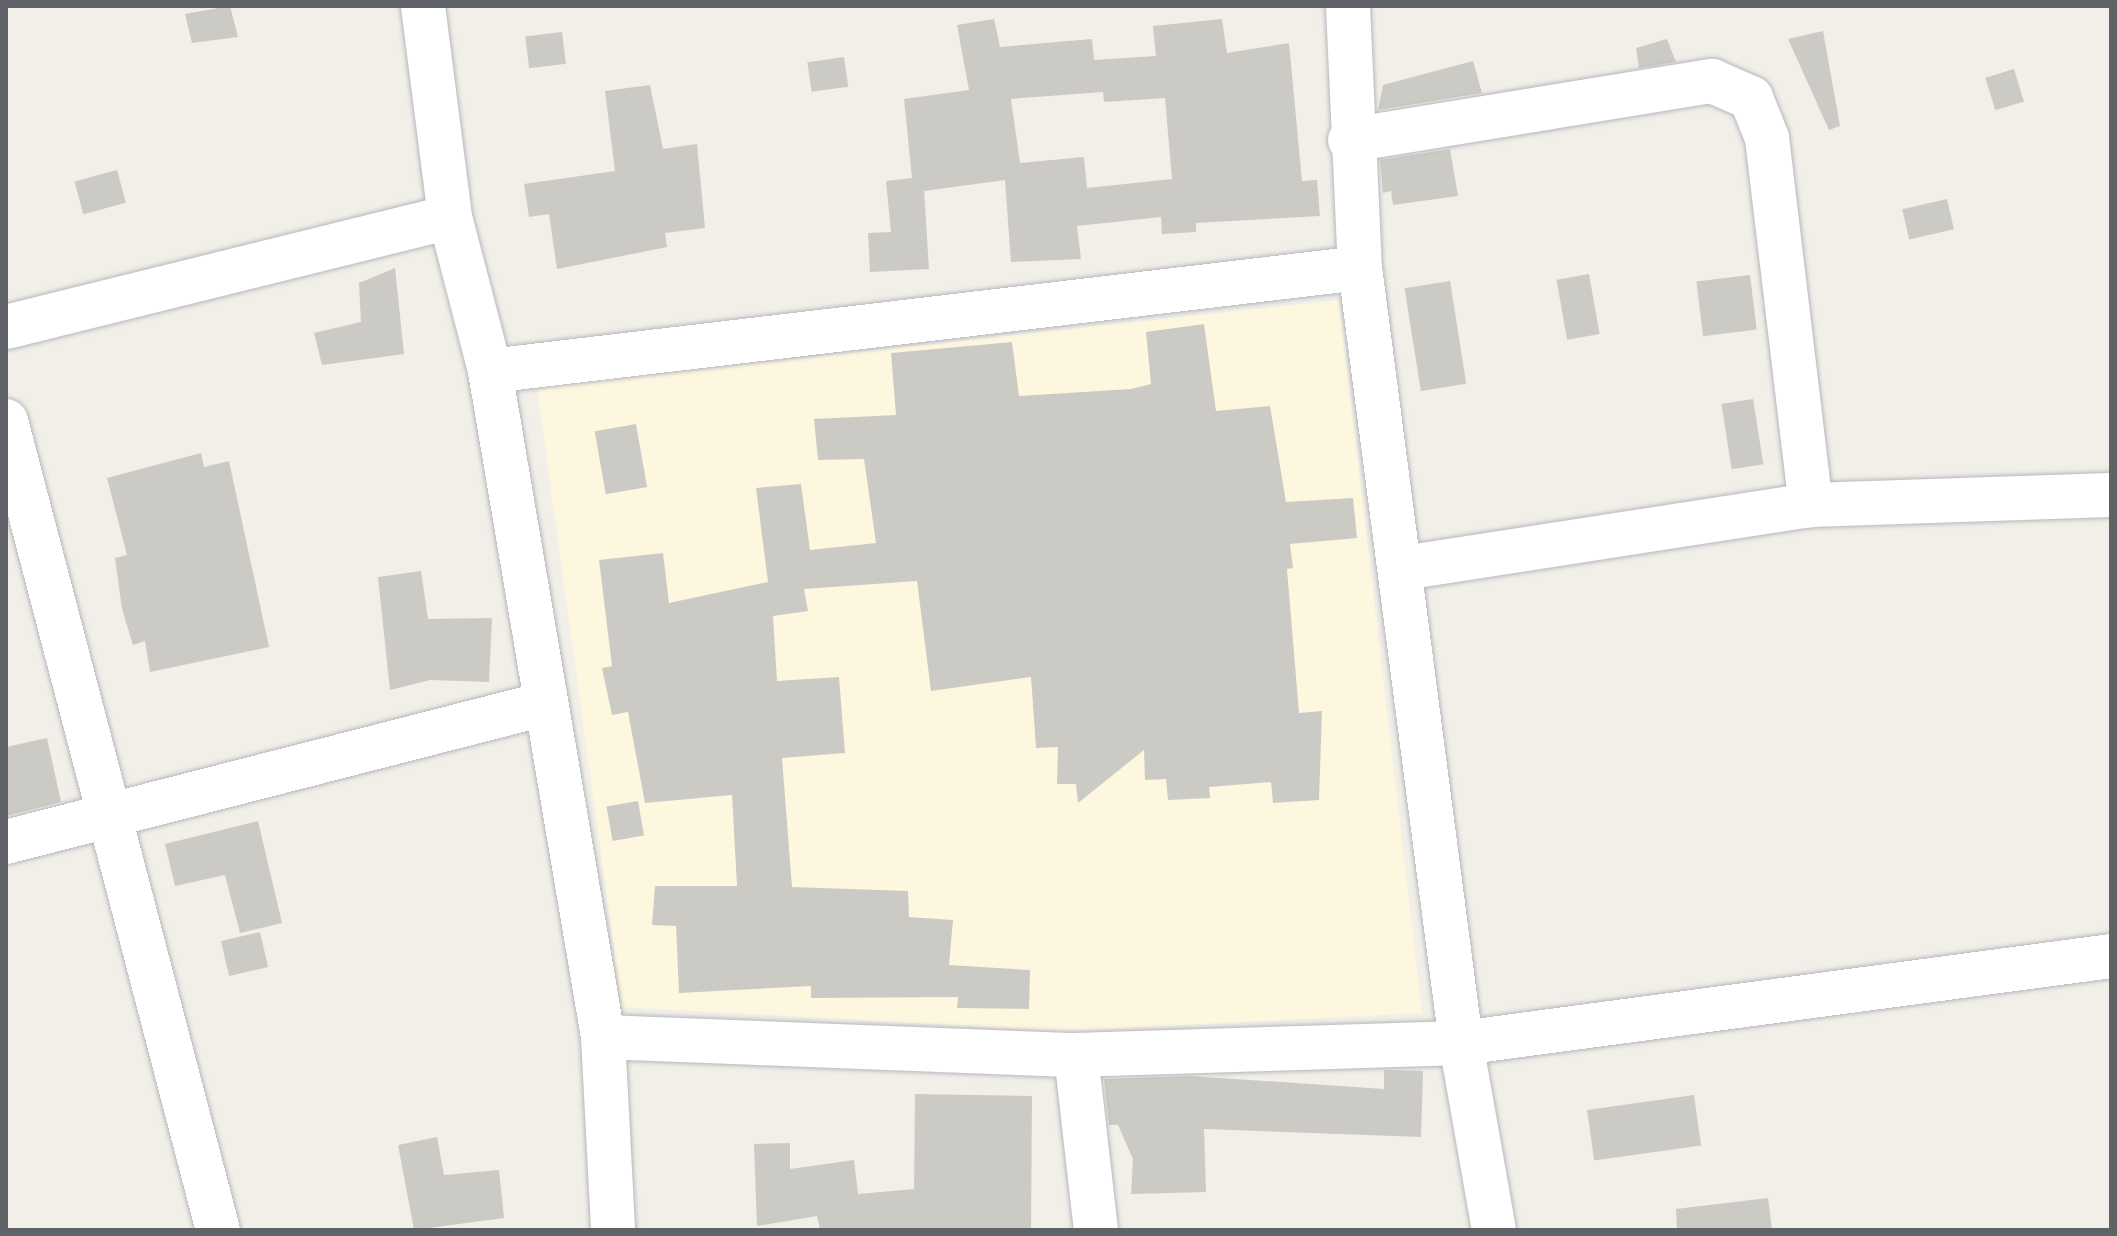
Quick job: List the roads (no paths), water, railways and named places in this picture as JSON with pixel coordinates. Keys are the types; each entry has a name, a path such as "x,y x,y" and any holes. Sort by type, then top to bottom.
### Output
{"street":[{"path":"423,6 450,217 490,371 544,704 603,1037 613,1230"},
{"path":"1348,6 1350,140 1360,268 1404,568 1461,1043 1494,1230"},
{"path":"1350,140 1712,81 1751,98 1767,138 1811,505"},
{"path":"6,327 450,217"},
{"path":"490,371 1360,268"},
{"path":"6,421 105,820 218,1230"},
{"path":"1404,568 1811,505 2111,495"},
{"path":"6,842 105,820 544,704"},
{"path":"603,1037 1076,1055 1461,1043 2111,956"},
{"path":"1076,1055 1096,1230"}]}
